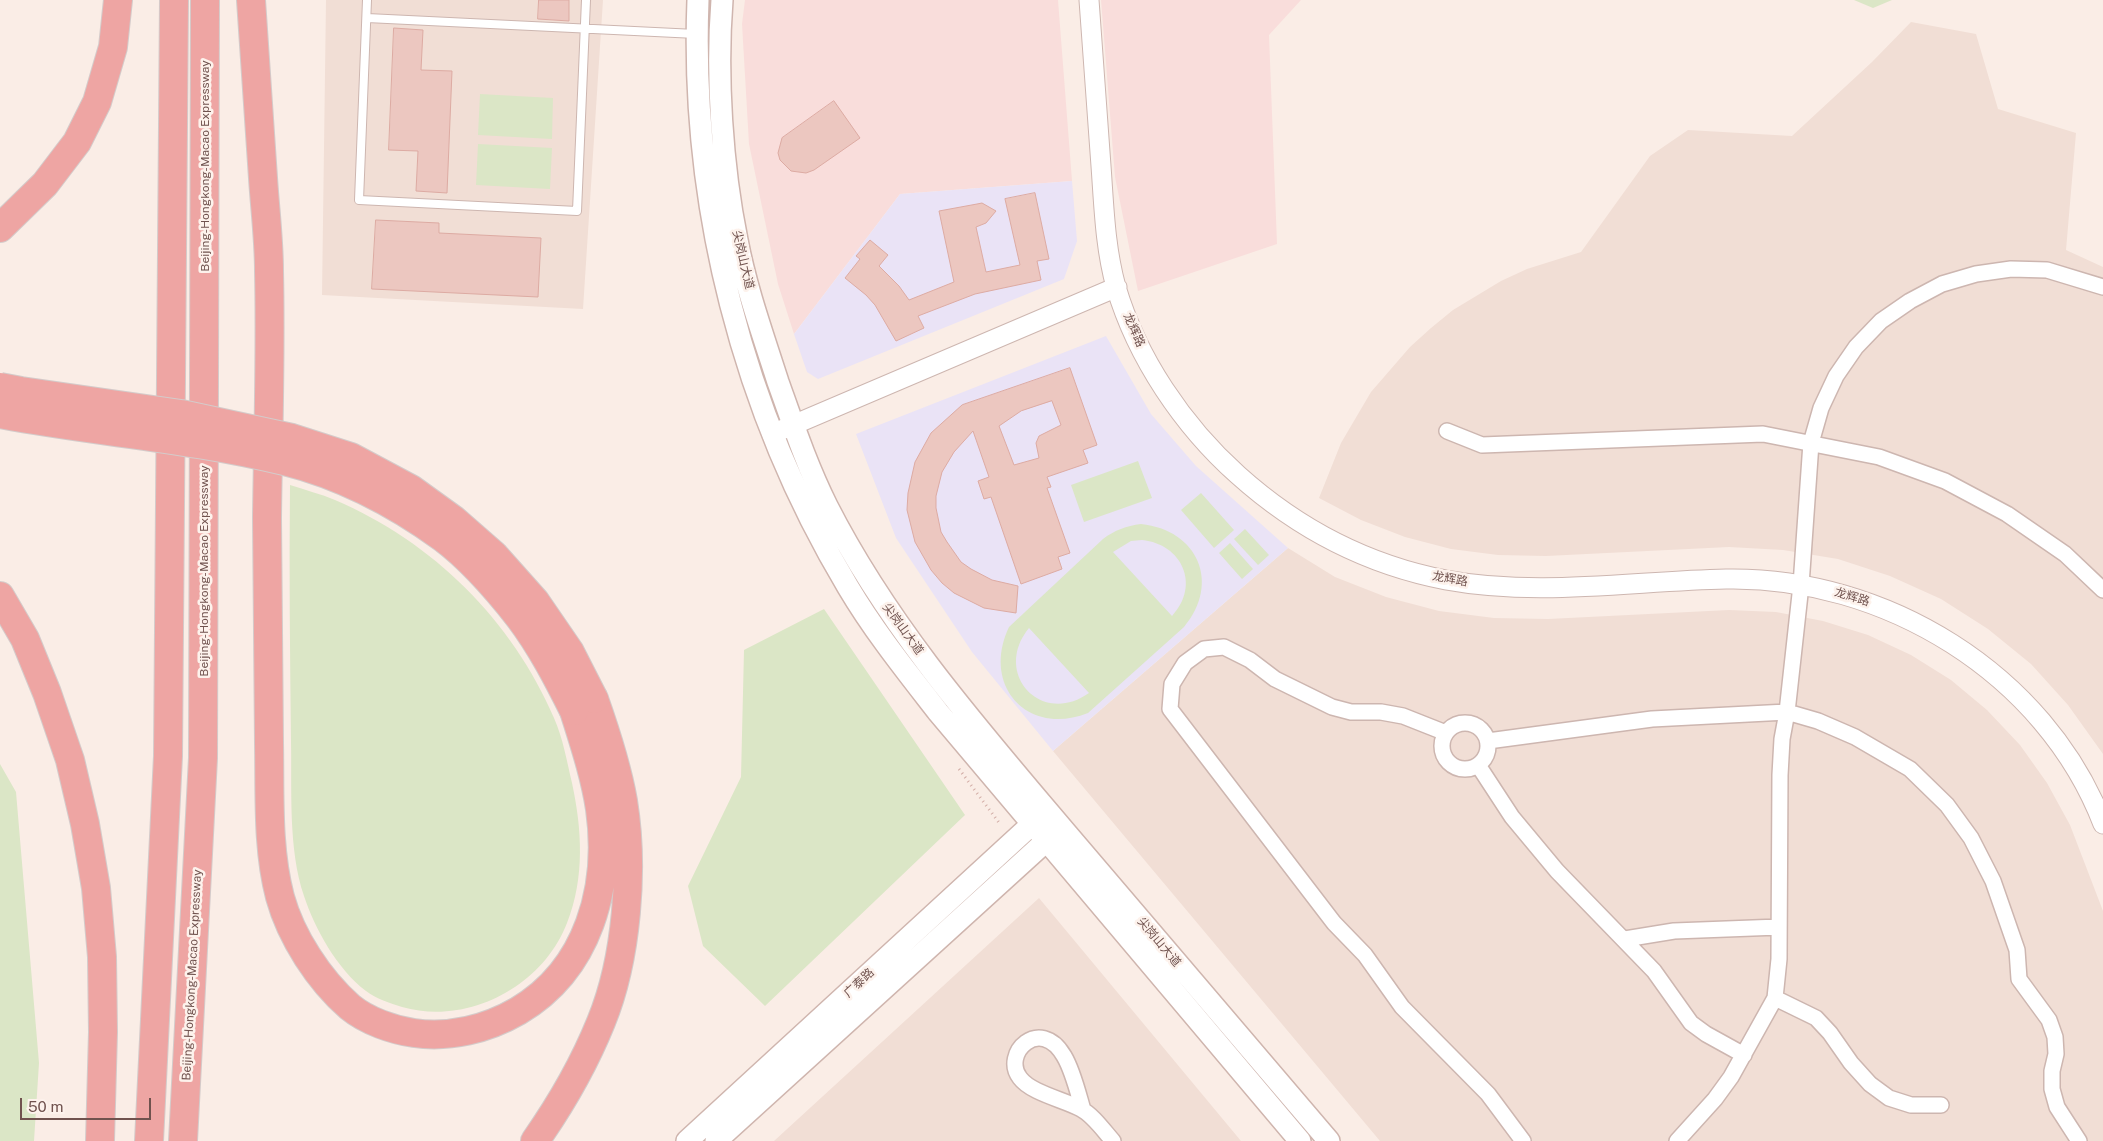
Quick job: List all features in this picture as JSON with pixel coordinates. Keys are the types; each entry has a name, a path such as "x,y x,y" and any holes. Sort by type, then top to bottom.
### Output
{"highway":[{"path":"0,228 45,184 77,142 96,102 110,56 118,0"},
{"path":"149,1141 168,756 174,0"},
{"name":"Beijing-Hongkong-Macao Expressway","path":"183,1141 203,758 205,0"},
{"path":"0,387 181,414 292,438 351,456 411,489 454,520 494,555 535,601 570,652 584,705 590,761 600,809 603,859 598,898 588,934 568,967 542,996 513,1014 485,1026 446,1035 413,1033 380,1024 352,1009 326,982 306,953 290,923 280,897 273,854 270,801 267,607 269,269 251,0"},
{"path":"0,414 182,441 284,461 342,480 399,510 444,539 484,576 520,618 551,665 584,705 612,752 623,802 628,861 626,908 618,966 602,1021 578,1071 535,1141"},
{"path":"0,596 25,640 47,693 70,760 85,824 96,888 102,957 103,1032 100,1141"}],"main road":[{"name":"尖岗山大道","path":"698,0 696,34 702,151 710,212 723,277 772,434 808,515 848,589 933,705 1031,825 1300,1141"},
{"name":"尖岗山大道","path":"722,0 722,119 726,165 737,240 765,340 793,425 808,466 828,508 892,616 956,700 1047,811 1329,1141"},
{"name":"广泰路","path":"687,1141 1047,811"},
{"name":"广泰路","path":"716,1141 1062,827"}],"street":[{"name":"龙辉路","path":"1089,0 1106,239 1116,287 1135,335 1159,380 1194,429 1222,461 1260,495 1303,525 1348,549 1404,569 1445,580 1496,587 1547,587 1729,578 1780,581 1830,590 1879,606 1926,627 1969,655 2009,688 2044,725 2074,766 2103,824"},
{"path":"1677,1141 1715,1099 1744,1055 1775,998 1779,959 1780,775 1782,739 1787,712 1801,585 1811,443 1821,408 1836,376 1856,347 1881,321 1910,300 1942,284 1976,274 2011,269 2047,270 2103,287"},
{"path":"772,434 1116,287"},
{"path":"1447,431 1482,445 1762,434 1879,457 1945,481 2007,514 2065,554 2103,590"},
{"path":"1446,733 1403,716 1381,712 1351,712 1332,707 1275,680 1250,660 1224,647 1204,649 1185,663 1172,684 1170,709 1334,922 1365,955 1402,1007 1488,1094 1523,1141"},
{"path":"1488,742 1652,719 1787,712 1818,720 1855,737 1910,769 1947,805 1971,838 1993,881 2017,950 2019,979 2049,1020 2055,1036 2056,1054 2052,1071 2052,1089 2057,1107 2079,1141"},
{"path":"1466,723 1479,728 1484,733 1488,742 1488,750 1484,759 1478,765 1463,769 1454,766 1448,761 1443,751 1442,743 1446,733 1454,726 1466,723"},
{"path":"1478,765 1512,817 1557,871 1654,970 1691,1023 1706,1034 1744,1055"},
{"path":"1625,939 1674,931 1779,927"},
{"path":"1775,998 1816,1018 1830,1032 1851,1063 1870,1084 1889,1098 1911,1105 1940,1105"},
{"path":"1083,1110 1065,1056 1056,1045 1041,1036 1031,1038 1021,1046 1016,1058 1016,1069 1020,1078 1030,1087 1083,1110 1113,1141"}],"lane":[{"path":"368,0 359,200 576,211 586,0"},
{"path":"367,18 696,34"}],"shaded area":[{"path":"326,0 603,0 583,309 322,295"},
{"path":"745,0 1058,0 1072,181 900,194 794,334 778,284 749,144 742,24"},
{"path":"1101,0 1301,0 1269,35 1277,244 1138,291 1115,177"},
{"path":"1911,22 1976,34 1998,109 2076,133 2066,250 2103,267 2103,754 2068,705 2031,664 1988,629 1941,599 1890,576 1838,559 1783,550 1729,547 1546,556 1498,555 1451,549 1405,537 1361,520 1319,498 1341,443 1371,392 1410,347 1453,310 1501,281 1527,269 1581,252 1650,156 1688,130 1792,136 1872,62"},
{"path":"1072,181 1077,241 1064,279 818,379 807,372 794,334 900,194"},
{"path":"1106,336 1151,414 1196,466 1288,548 1053,751 972,652 896,538 856,434"},
{"path":"1288,548 1335,577 1386,597 1439,611 1494,618 1548,619 1729,610 1776,612 1823,621 1868,635 1911,655 1951,680 1987,710 2020,745 2047,783 2070,825 2103,911 2103,1141 1380,1141 1053,751"},
{"path":"1039,898 1241,1141 774,1141"}],"green space":[{"path":"1854,0 1892,0 1873,8"},
{"path":"480,94 553,98 552,139 478,135"},
{"path":"478,144 552,148 550,189 476,185"},
{"path":"1138,461 1152,498 1084,522 1071,485"},
{"path":"290,485 330,498 371,517 405,538 466,588 516,648 537,682 557,726 572,783 580,836 579,871 573,906 556,945 540,965 522,982 500,996 477,1005 452,1011 427,1011 402,1007 370,994 355,982 328,948 314,922 304,896 295,859 292,819"},
{"path":"1201,493 1234,530 1214,548 1181,510"},
{"path":"1141,524 1161,528 1177,536 1198,561 1202,577 1201,593 1195,610 1184,627 1088,713 1066,719 1046,718 1029,712 1016,701 1006,686 1001,669 1002,649 1009,627 1103,539 1126,527","holes":["1142,540 1156,543 1168,549 1183,568 1186,579 1185,592 1181,604 1172,616 1113,552 1131,541","1029,628 1089,693 1071,702 1054,704 1039,699 1027,690 1019,677 1016,662 1019,645"]},
{"path":"1245,529 1269,555 1258,565 1234,539"},
{"path":"1230,543 1253,569 1242,579 1219,553"},
{"path":"824,609 965,815 765,1006 703,946 688,886 741,777 744,650"},
{"path":"0,764 16,792 39,1063 34,1141 0,1141"}],"building":[{"path":"539,0 569,0 569,21 538,19"},
{"path":"394,28 423,30 421,70 452,71 447,193 416,191 418,151 389,150"},
{"path":"834,101 860,138 814,170 806,173 791,171 780,160 778,153 782,138"},
{"path":"1035,193 1049,259 1037,261 1041,280 975,294 918,316 924,328 896,341 875,305 845,278 860,259 856,256 870,240 888,255 879,266 899,286 909,300 954,282 939,211 982,203 996,211 986,223 976,227 986,272 1020,265 1005,199"},
{"path":"376,220 439,223 439,233 541,238 538,297 372,289"},
{"path":"1070,368 1097,445 1083,450 1088,463 1047,477 1051,487 1047,488 1070,553 1058,557 1062,569 1021,584 991,497 984,499 978,481 989,477 973,431 954,452 942,472 936,496 936,508 941,532 961,562 992,580 1018,586 1016,613 984,608 954,593 931,570 915,542 907,510 908,493 915,462 931,433 962,405","holes":["1052,401 1061,425 1039,436 1036,443 1039,458 1014,465 999,426 1021,411"]}]}
